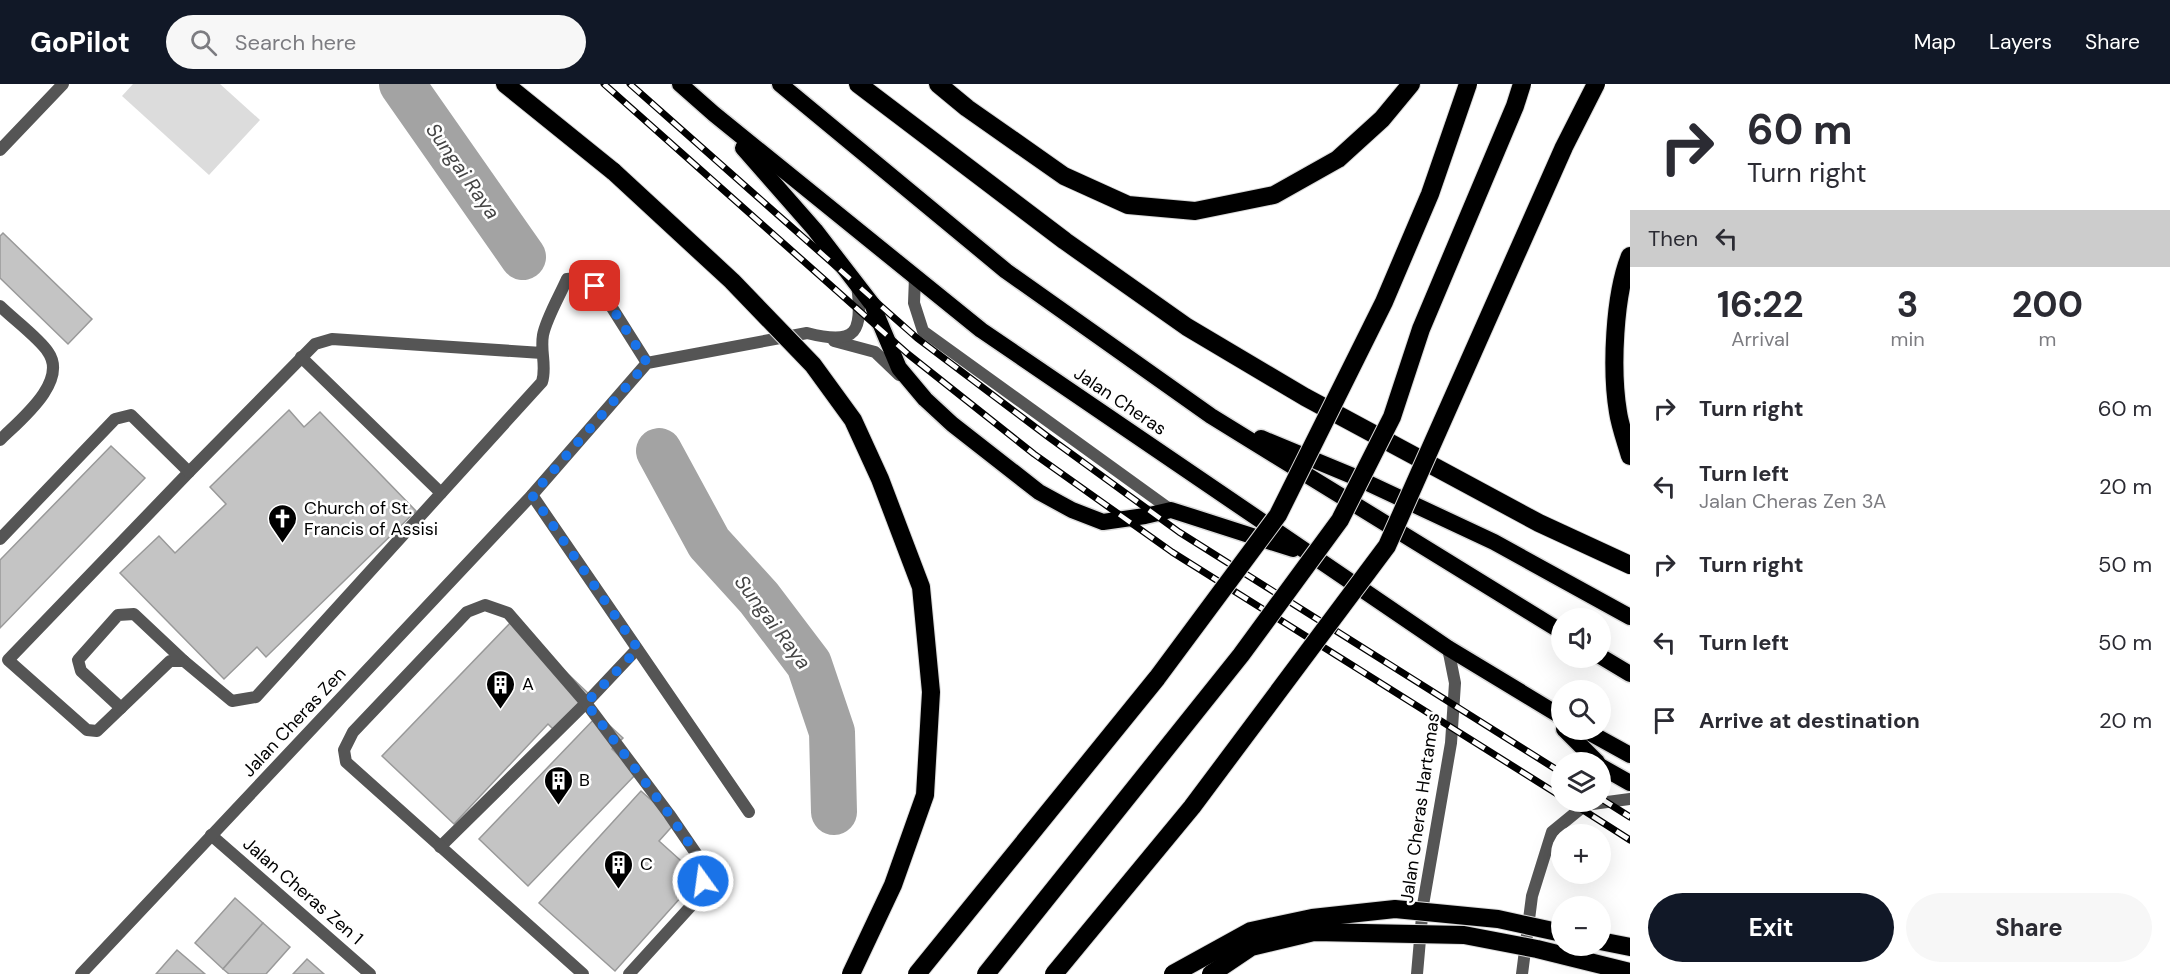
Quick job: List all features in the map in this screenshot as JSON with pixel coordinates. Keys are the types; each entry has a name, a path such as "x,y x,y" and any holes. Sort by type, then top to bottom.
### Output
{"highway":[{"path":"505,84 614,172 732,281 813,365 853,420 880,479 921,586 931,692 925,795 893,885 851,974"},
{"name":"Jalan Cheras","path":"680,84 981,330 1448,648 1551,711"},
{"path":"780,84 1006,271 1211,416 1551,625"},
{"path":"858,84 1065,241 1187,327 1305,397 1539,523 1630,565"},
{"path":"938,84 967,108 1064,176 1128,205 1195,211 1274,195 1338,159 1382,119 1411,84"},
{"path":"917,974 1157,678 1278,515 1384,302 1430,194 1468,84"},
{"path":"986,974 1241,654 1340,520 1392,417 1421,329 1515,106 1522,84"},
{"path":"1054,974 1192,807 1387,546 1564,147 1596,84"},
{"path":"714,114 815,230 856,284 877,314 899,368 925,399 951,424 1039,492 1072,510 1103,522 1171,510 1314,555"},
{"path":"1630,256 1625,268 1614,340 1618,412 1630,456"},
{"path":"1211,416 1355,477 1494,542 1630,617"},
{"path":"1611,663 1630,674"},
{"path":"1540,705 1551,716"},
{"path":"1575,740 1587,752"},
{"path":"1603,740 1630,755"},
{"path":"1611,772 1630,783"},
{"path":"1173,974 1251,931 1312,918 1395,909 1498,919 1551,931"},
{"path":"1211,974 1251,947 1314,932 1464,935 1537,949 1630,972"},
{"path":"1611,943 1630,947"}],"street":[{"path":"0,150 63,84"},
{"path":"915,276 914,303 923,331 1171,510"},
{"path":"121,708 81,671 78,660 117,615 134,614 184,661 232,701 256,697 542,382 545,370 542,353 543,334 567,279 586,277 604,295 647,363 807,333 830,339 846,338 854,331 858,322 859,303 856,284"},
{"path":"0,306 49,353 54,371 49,387 0,440"},
{"path":"807,333 875,352 925,399"},
{"path":"184,661 170,661 97,732 87,730 4,657 315,344 332,339 542,353"},
{"path":"301,357 441,493"},
{"name":"Jalan Cheras Zen","path":"81,974 532,495 647,363"},
{"path":"0,539 115,419 131,414 189,472"},
{"path":"532,495 749,812"},
{"path":"583,974 345,762 344,750 353,732 467,612 485,605 508,613 586,703 669,814 706,868 701,895 629,974"},
{"name":"Jalan Cheras Hartamas","path":"1417,974 1423,905 1450,743 1455,683 1448,648"},
{"path":"440,847 638,649"},
{"path":"1522,974 1532,896 1551,832 1585,805 1630,799"},
{"name":"Jalan Cheras Zen 1","path":"211,835 370,974"}],"shaded area":[{"path":"133,84 220,84 260,120 209,175 122,96"}],"building":[{"path":"3,233 92,319 68,344 0,278 0,236"},
{"name":"Church of St. Francis of Assisi","path":"289,410 304,427 320,412 416,511 266,657 257,647 224,679 120,573 159,536 175,553 226,504 210,487"},
{"path":"111,446 145,478 0,628 0,560"},
{"name":"A","path":"512,621 590,695 556,732 548,724 454,824 382,756"},
{"name":"B","path":"598,715 623,738 612,749 637,773 528,886 479,839"},
{"name":"C","path":"641,791 676,822 659,841 699,877 615,971 539,903"},
{"path":"235,898 263,923 223,969 195,943"},
{"path":"263,923 290,947 266,974 229,974 223,969"},
{"path":"177,950 205,974 156,974"},
{"path":"307,959 324,974 293,974"}],"waterway":[{"name":"Sungai Raya","path":"402,84 523,257"},
{"name":"Sungai Raya","path":"659,451 709,543 759,598 809,664 832,732 834,812"}],"railway":[{"path":"604,84 908,354 1034,454 1172,552 1551,790"},
{"path":"630,84 917,338 1047,436 1179,532 1551,766"},
{"path":"1611,805 1630,817"},
{"path":"1586,812 1630,840"}],"place":[{"name":"Church of St. Francis of Assisi","path":"283,544"},
{"name":"A","path":"501,710"},
{"name":"B","path":"558,806"},
{"name":"C","path":"619,890"}],"route":[{"path":"595,286 604,295 647,363 532,495 638,649 586,703 669,814 706,868 703,881"}]}
